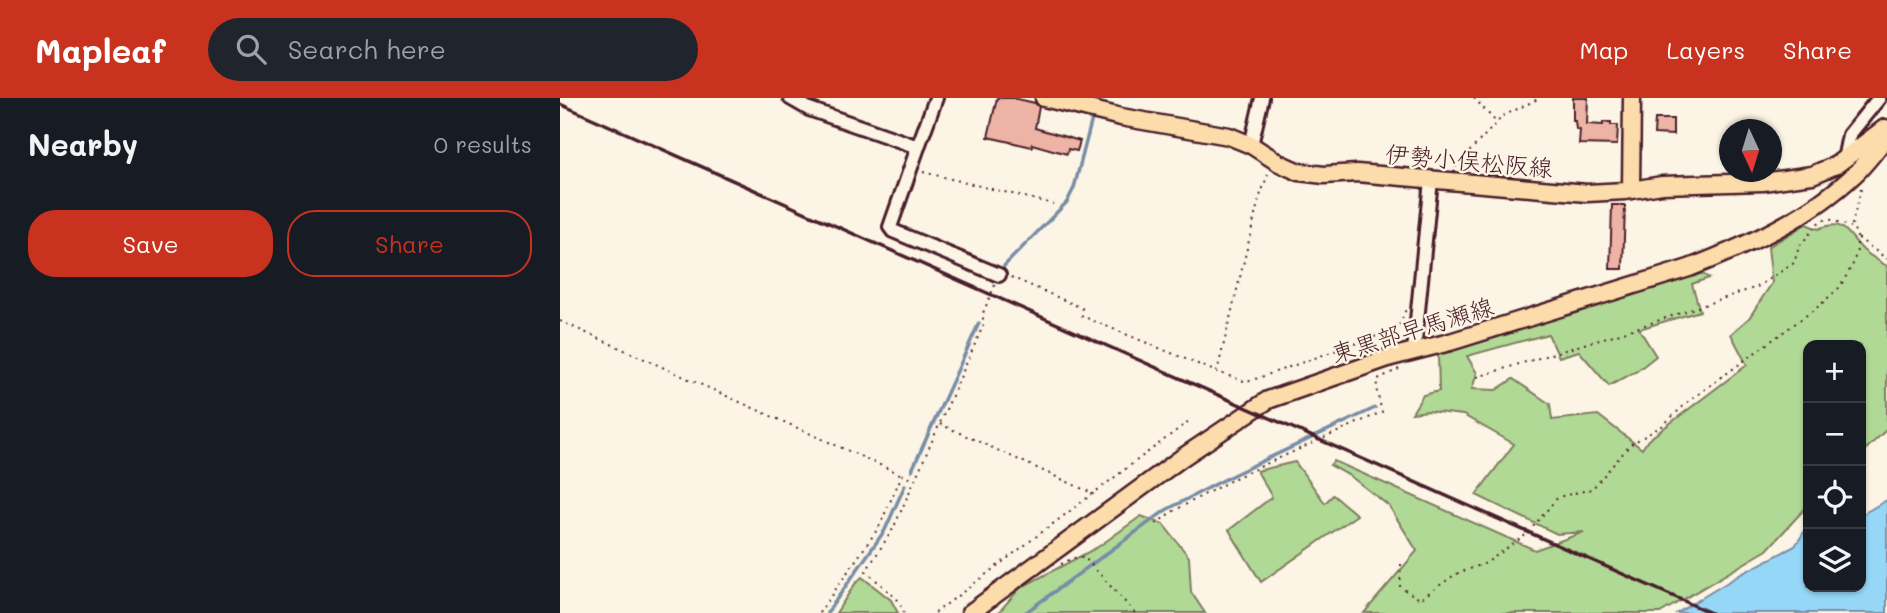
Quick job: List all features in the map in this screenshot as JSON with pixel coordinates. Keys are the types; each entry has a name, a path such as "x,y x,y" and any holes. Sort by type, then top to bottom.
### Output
{"main road":[{"name":"伊勢小俣松阪線","path":"1044,98 1121,117 1214,132 1251,145 1289,168 1315,175 1357,173 1568,192 1791,179 1819,173 1844,160 1887,127"},
{"path":"1631,190 1632,98"},
{"name":"東黒部早馬瀬線","path":"971,613 1268,400 1379,360 1450,342 1676,272 1752,242 1778,229 1833,192 1857,172 1887,136"}],"street":[{"path":"790,98 809,109 918,147"},
{"path":"936,98 890,227 892,231 999,275"},
{"path":"1251,145 1262,98"},
{"path":"1844,160 1849,135 1879,98"},
{"path":"1414,351 1431,180"}],"path":[{"path":"1474,98 1497,123"},
{"path":"1448,181 1462,158 1497,123 1517,108 1540,98"},
{"path":"1217,372 1259,199 1273,160"},
{"path":"911,169 1053,204"},
{"path":"1864,181 1852,227 1857,237 1887,259"},
{"path":"1477,377 1757,287 1794,263 1799,247 1820,221 1829,219 1852,227"},
{"path":"1401,564 1400,587 1420,599 1456,575 1486,563 1528,534 1558,497 1592,489 1631,444 1662,426 1689,401 1819,306 1840,287 1853,264 1857,237"},
{"path":"904,613 898,600 866,571 888,538 940,424 983,326 984,313 999,275 1006,275 1082,308 1082,316 1247,382 1388,332 1400,324 1406,309"},
{"path":"560,321 913,480"},
{"path":"1156,524 1170,513 1237,477 1382,412 1376,388 1378,379 1399,370 1409,361 1414,351"},
{"path":"935,613 1189,421"},
{"path":"940,424 1095,494"},
{"path":"819,613 879,527 902,475"},
{"path":"1086,559 1135,613"}],"green space":[{"path":"1806,224 1818,229 1834,225 1844,229 1863,250 1887,266 1887,429 1866,449 1866,340 1803,340 1803,510 1767,550 1660,613 1364,613 1417,551 1389,506 1350,476 1330,465 1334,461 1535,550 1584,532 1557,534 1476,495 1514,444 1463,415 1428,411 1412,413 1423,395 1439,391 1438,353 1698,271 1709,278 1692,284 1700,311 1639,329 1656,356 1637,371 1609,386 1579,351 1559,357 1548,334 1467,356 1477,373 1472,389 1496,390 1513,379 1550,404 1552,420 1598,415 1642,449 1648,440 1747,365 1731,334 1749,318 1772,283 1768,247"},
{"path":"1295,462 1325,503 1333,495 1357,515 1261,582 1229,530 1272,497 1257,471"},
{"path":"1141,516 1163,524 1189,557 1191,592 1205,613 998,613 1020,588 1098,547"},
{"path":"862,577 891,600 898,613 836,613"}],"water":[{"path":"1887,500 1887,613 1677,613 1741,574 1795,546 1803,534 1803,592 1866,592 1866,512"}],"building":[{"path":"997,98 1035,103 1039,107 1035,128 1080,141 1077,151 1068,149 1067,154 1032,144 1032,147 988,137"},
{"path":"1573,98 1588,98 1587,124 1603,125 1603,122 1611,122 1611,125 1618,125 1617,145 1579,144 1580,130 1576,129 1573,121"},
{"path":"1655,119 1673,119 1673,135 1654,134"},
{"path":"1612,205 1625,205 1623,269 1610,269"}],"waterway":[{"path":"1004,266 1067,202 1074,188 1093,115"},
{"path":"912,470 979,323"},
{"path":"1025,613 1166,510 1375,408"},
{"path":"827,613 885,530 905,485"}],"railway":[{"path":"560,104 1711,613"}]}
